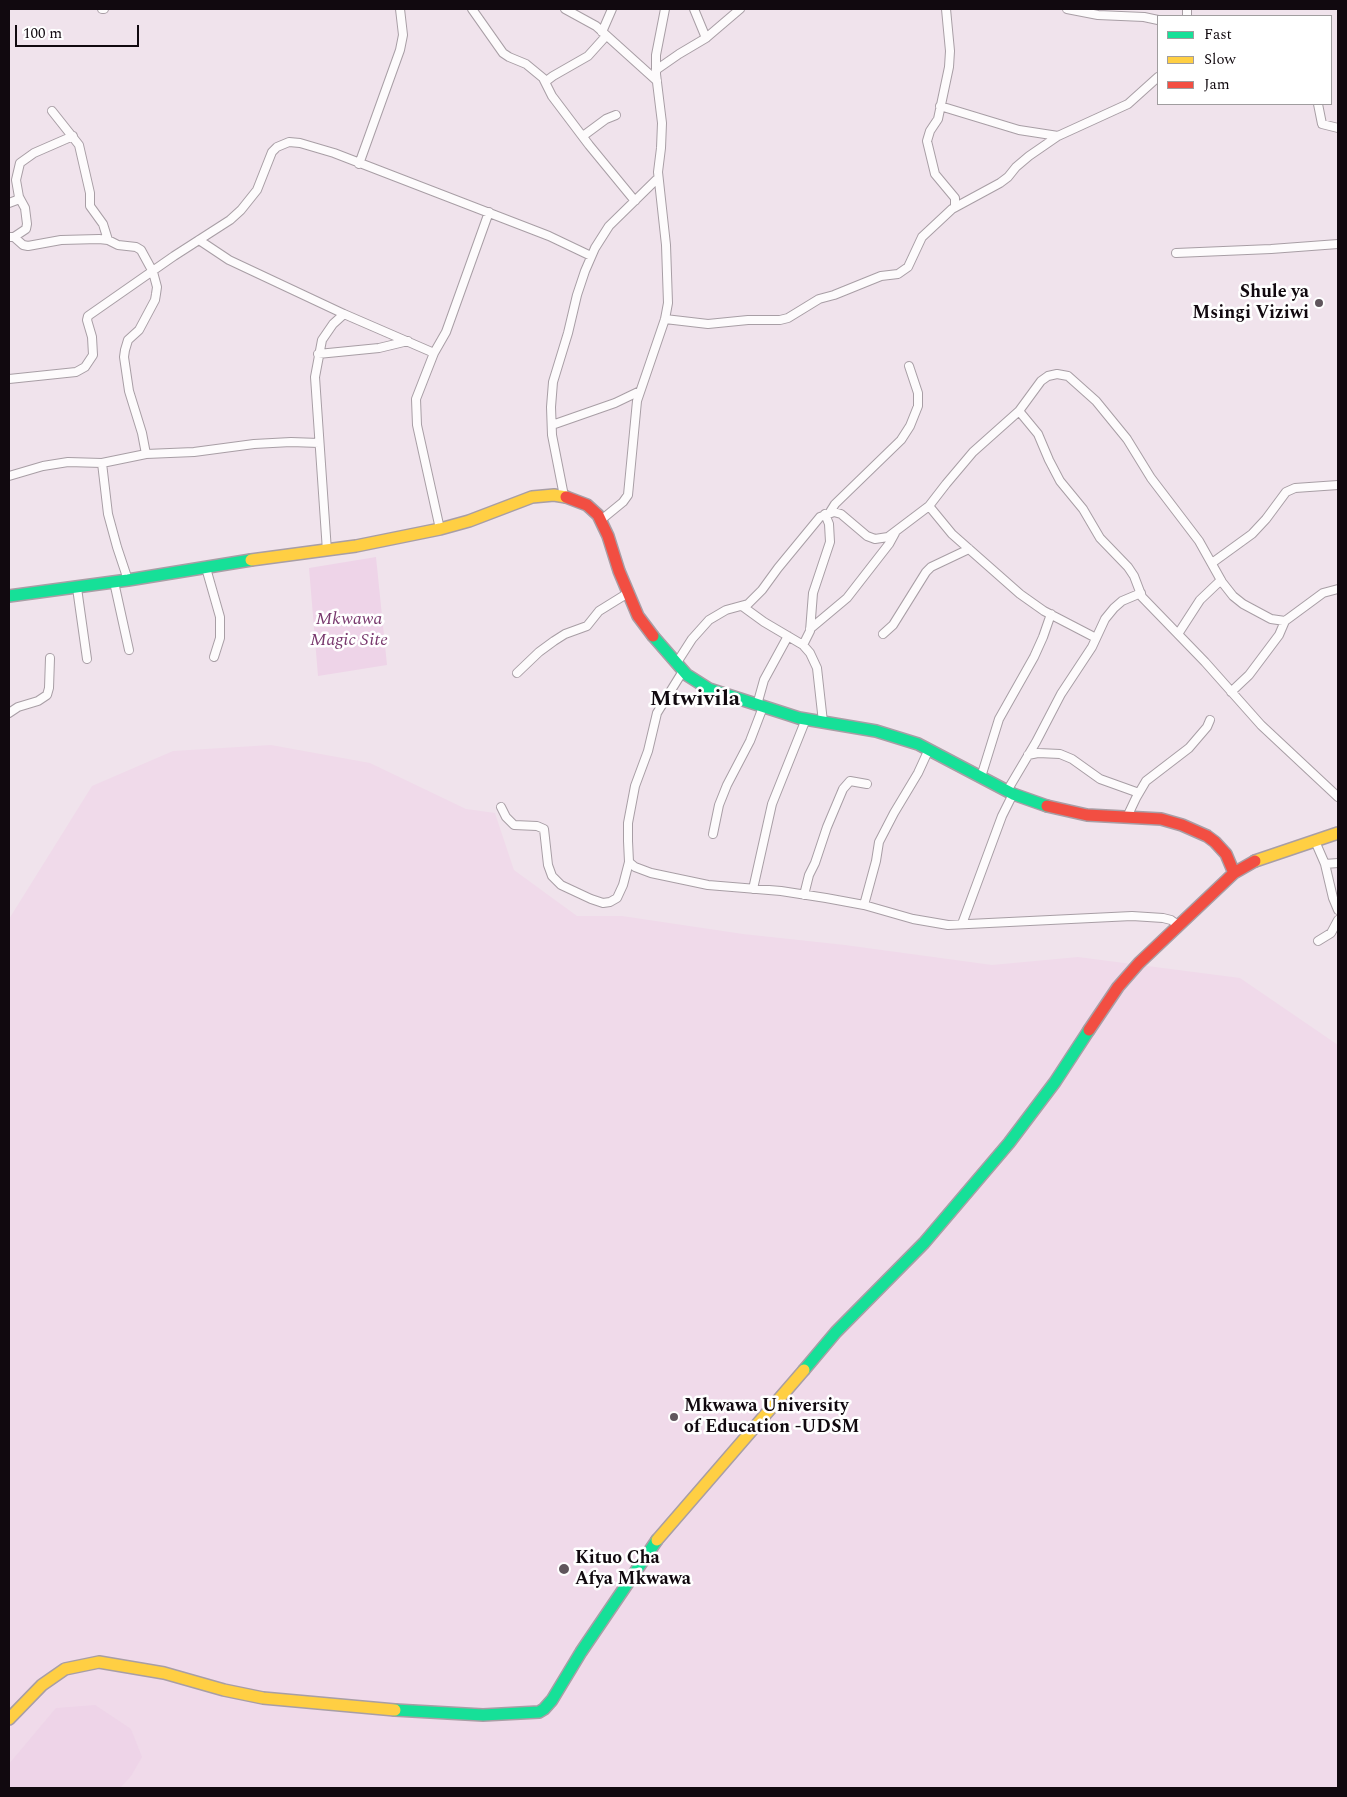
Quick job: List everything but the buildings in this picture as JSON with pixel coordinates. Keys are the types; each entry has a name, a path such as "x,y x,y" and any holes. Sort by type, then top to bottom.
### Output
{"street":[{"path":"359,164 400,50 403,35 400,9 391,9"},
{"path":"472,9 503,53 526,64 546,82 552,96 635,201"},
{"path":"565,9 596,26 657,81"},
{"path":"546,82 588,56 604,34 612,9"},
{"path":"601,520 623,502 628,495 640,391 665,319 668,303 668,265 658,178 662,123 656,70 656,50 666,9"},
{"path":"694,9 706,38"},
{"path":"656,70 678,54 706,38 740,9"},
{"path":"946,9 950,52 949,67 938,119 928,135 928,148 935,174 955,198 955,207"},
{"path":"1066,9 1098,15 1144,17 1157,20"},
{"path":"665,319 708,324 748,320 771,321 788,318 819,299 834,296 881,276 903,272 908,267 922,237 936,222 955,207 1000,183 1029,156 1058,136 1128,104 1157,78"},
{"path":"1318,105 1322,124 1338,128"},
{"path":"940,106 1019,130 1058,136"},
{"path":"52,111 73,136 81,150 90,193 91,209 103,224 108,240"},
{"path":"583,136 606,119 616,115"},
{"path":"11,237 26,229 28,224 16,180 20,162 34,152 73,136"},
{"path":"9,379 76,372 86,367 93,355 92,337 87,320 88,316 242,210 257,190 272,152 282,144 300,143 334,153 549,236 591,256"},
{"path":"564,496 552,435 553,382 577,295 591,256 609,226 658,178"},
{"path":"9,203 17,200 19,196"},
{"path":"440,530 416,416 416,399 434,353 446,332 489,212"},
{"path":"11,237 28,246 72,239 108,240 118,245 139,249 153,272 157,287 155,300 139,330 128,340 124,357 128,391 142,433 146,454"},
{"path":"199,240 229,260 344,314 434,353"},
{"path":"1176,253 1338,244"},
{"path":"327,551 315,377 322,340 333,324 344,314"},
{"path":"318,354 379,348 408,341"},
{"path":"501,807 508,820 515,826 537,826 544,829 548,865 552,876 561,885 591,899 603,902 610,902 617,898 624,885 630,862 628,823 635,786 648,751 657,713 680,668 692,639 709,620 721,612 748,604 762,590 820,518 828,513 901,440 916,415 918,399 909,366"},
{"path":"828,513 841,514 867,536 875,539 896,532 929,506 973,452 1019,411 1034,388 1048,376 1057,374 1068,376 1096,401 1127,439 1151,478 1199,541 1221,580 1233,596 1243,604 1271,619 1285,621"},
{"path":"552,425 615,404 640,391"},
{"path":"1019,411 1038,434 1060,481 1079,504 1100,538 1128,567 1134,576 1142,597 1261,725 1338,797"},
{"path":"9,476 55,464 75,462 102,463 146,454 194,452 280,442 319,443"},
{"path":"102,463 108,514 128,580"},
{"path":"1212,563 1252,534 1286,492 1295,488 1338,485"},
{"path":"9,596 77,588 262,558 327,551 440,530 532,498 564,496 587,505 601,520 638,616 660,646 680,668 687,675 710,688 760,706 806,719 876,731 904,739 929,749 1010,792 1049,807 1087,815 1169,820 1207,836 1226,854 1234,873"},
{"path":"929,506 943,524 1020,594 1051,614 1096,638"},
{"path":"803,645 810,629 813,593 830,542 828,513"},
{"path":"810,629 846,598 889,544 896,532"},
{"path":"883,634 893,625 931,567 969,549"},
{"path":"206,568 220,617 220,638 214,656"},
{"path":"1178,634 1204,594 1221,580"},
{"path":"114,582 129,650"},
{"path":"77,588 87,659"},
{"path":"1232,692 1249,675 1279,635 1285,621 1323,593 1338,589"},
{"path":"517,673 554,641 565,634 586,626 599,611 628,593"},
{"path":"962,924 1010,792 1028,755 1096,638 1105,619 1114,608 1129,597 1141,593"},
{"path":"742,606 803,645 810,653 817,668 823,722"},
{"path":"981,777 999,720 1034,656 1051,614"},
{"path":"713,834 719,805 727,785 750,741 760,706 764,680 788,636"},
{"path":"9,713 18,707 38,701 47,695 50,688 50,658"},
{"path":"754,889 772,804 806,719"},
{"path":"1127,817 1146,781 1189,748 1207,727 1210,720"},
{"path":"864,905 879,842 894,813 911,787 929,749"},
{"path":"1028,755 1038,753 1060,754 1076,762 1100,779 1139,793"},
{"path":"804,895 809,875 815,864 827,826 843,789 850,781 867,784"},
{"path":"9,1719 42,1685 64,1669 99,1662 164,1673 224,1690 254,1696 314,1703 483,1715 539,1712 544,1710 661,1535 836,1332 924,1243 1030,1116 1118,987 1138,963 1234,873 1254,862 1338,833"},
{"path":"1315,841 1325,864 1333,898 1338,910"},
{"path":"630,862 635,867 651,873 708,885 804,895 864,905 888,913 948,925 1132,916 1163,918 1171,920 1178,925"},
{"path":"1325,864 1338,863"},
{"path":"1318,941 1332,933 1338,920"}],"shaded area":[{"name":"Mkwawa University of Education -UDSM","path":"271,745 370,763 466,809 495,813 514,870 577,916 622,916 743,934 845,945 992,965 1078,957 1240,978 1338,1045 1338,1788 9,1788 9,919 92,786 173,751"}],"green space":[{"name":"Mkwawa Magic Site","path":"376,557 387,665 318,676 309,568"},
{"path":"95,1705 131,1729 142,1757 131,1776 120,1788 9,1788 9,1764 56,1708"}],"traffic: fast":[{"path":"9,596 128,580 251,560"},
{"path":"653,636 687,675 709,689 799,718 876,731 918,744 1013,794 1047,806"},
{"path":"804,1370 836,1332 924,1243 1009,1143 1055,1082 1089,1030"},
{"path":"395,1710 483,1715 539,1712 544,1709 552,1700 581,1652 657,1540"}],"traffic: slow":[{"path":"251,560 356,546 440,529 469,521 532,497 554,495 566,497"},
{"path":"1255,861 1338,833"},
{"path":"657,1540 804,1370"},
{"path":"9,1719 42,1685 65,1669 99,1662 164,1673 224,1690 263,1698 395,1710"}],"traffic: jam":[{"path":"566,497 587,505 598,515 608,536 619,571 638,616 653,636"},
{"path":"1047,806 1087,815 1161,819 1182,825 1207,836 1215,842 1226,854 1234,873"},
{"path":"1089,1030 1118,987 1139,963 1234,873 1255,861"}],"place":[{"name":"Shule ya Msingi Viziwi","path":"1319,303"},
{"name":"Mkwawa University of Education -UDSM","path":"674,1417"},
{"name":"Kituo Cha Afya Mkwawa","path":"564,1569"}],"district":[{"name":"Mtwivila","path":"695,701"}]}
